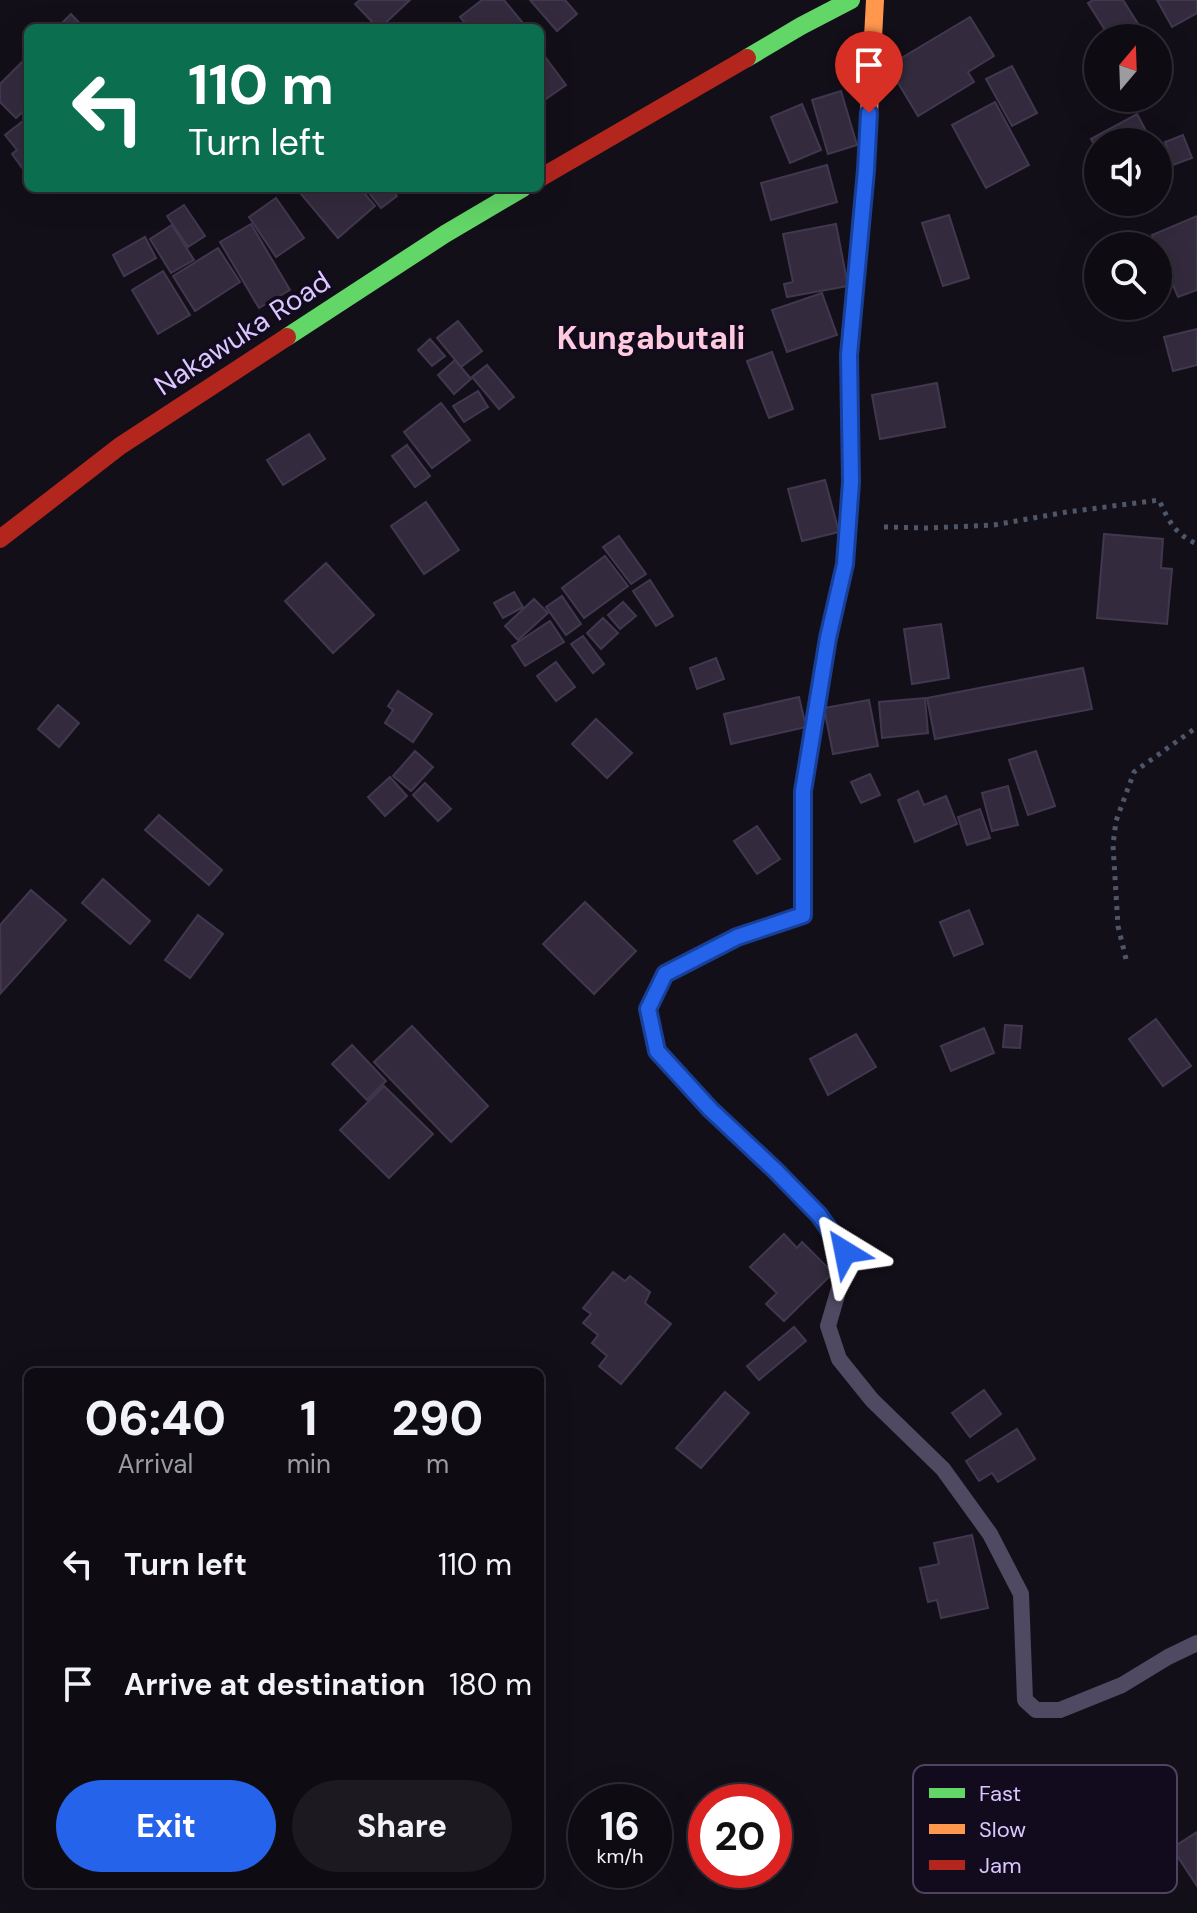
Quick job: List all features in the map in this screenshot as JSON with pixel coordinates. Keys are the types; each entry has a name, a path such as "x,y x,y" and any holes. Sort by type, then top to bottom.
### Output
{"main road":[{"path":"544,176 851,0"},
{"path":"803,915 803,791 828,638 845,564 851,482 849,355 866,170 875,0"},
{"name":"Nakawuka Road","path":"0,539 120,446 445,234 516,192"}],"lane":[{"path":"803,915 737,937 665,974 648,1009 657,1051 710,1109 819,1215 845,1252 840,1285 828,1326 839,1359 872,1400 943,1469 990,1534 1021,1594 1025,1700 1036,1710 1060,1710 1122,1685 1197,1643"}],"path":[{"path":"847,526 929,528 994,525 1159,500 1168,521 1182,537 1197,544"},
{"path":"1126,959 1118,926 1113,845 1116,821 1134,772 1197,727"}],"building":[{"path":"360,0 410,0 384,24 374,24 355,4"},
{"path":"482,0 504,0 524,24 466,24 460,17"},
{"path":"530,0 565,0 577,14 557,31"},
{"path":"1093,0 1123,0 1138,24 1101,24 1088,3"},
{"path":"1157,0 1197,0 1197,13 1172,27"},
{"path":"71,14 80,24 61,24"},
{"path":"970,17 994,56 968,72 974,82 918,116 888,66"},
{"path":"544,55 566,85 544,100"},
{"path":"24,60 24,111 16,118 0,102 0,84"},
{"path":"1012,66 1037,113 1012,126 986,79"},
{"path":"841,91 857,145 828,154 812,100"},
{"path":"995,102 1029,165 986,188 952,125"},
{"path":"802,104 821,150 790,163 771,117"},
{"path":"1137,114 1144,128 1111,128"},
{"path":"24,120 24,170 12,154 17,150 5,135"},
{"path":"1183,135 1192,158 1173,165 1172,139"},
{"path":"827,165 837,202 771,220 761,183"},
{"path":"299,192 363,192 375,206 338,238"},
{"path":"368,192 394,192 397,196 381,208"},
{"path":"276,198 304,238 276,257 249,217"},
{"path":"184,205 205,236 188,247 167,216"},
{"path":"949,215 969,278 943,286 922,223"},
{"path":"1197,216 1197,290 1178,297 1172,283 1172,232 1159,232"},
{"path":"251,224 290,290 259,308 220,242"},
{"path":"836,224 848,286 787,297 784,284 793,282 783,234"},
{"path":"172,225 194,260 171,273 150,239"},
{"path":"145,237 156,258 124,276 113,255"},
{"path":"218,248 240,282 195,311 173,276"},
{"path":"163,271 190,315 158,334 132,290"},
{"path":"822,293 837,335 787,352 772,310"},
{"path":"458,321 482,351 461,367 437,338"},
{"path":"1197,329 1197,365 1173,371 1164,337"},
{"path":"430,339 445,356 432,366 418,350"},
{"path":"772,352 793,409 769,418 747,361"},
{"path":"455,360 471,379 454,394 438,375"},
{"path":"487,365 514,397 499,409 472,377"},
{"path":"937,383 945,427 880,439 872,395"},
{"path":"478,391 488,407 464,422 453,406"},
{"path":"441,403 470,440 432,468 404,432"},
{"path":"309,434 325,459 283,485 267,460"},
{"path":"407,445 430,476 415,487 392,456"},
{"path":"825,480 839,532 802,541 788,489"},
{"path":"426,502 459,550 424,574 391,526"},
{"path":"1104,534 1163,539 1161,568 1172,569 1167,624 1097,618"},
{"path":"619,536 646,574 631,584 603,547"},
{"path":"605,556 628,586 584,618 562,588"},
{"path":"326,563 374,615 333,653 285,601"},
{"path":"650,580 673,616 656,626 633,591"},
{"path":"514,592 523,607 503,618 494,603"},
{"path":"562,596 581,624 566,635 546,607"},
{"path":"534,599 548,613 518,640 505,626"},
{"path":"623,602 636,616 620,629 608,615"},
{"path":"603,618 618,633 601,649 587,633"},
{"path":"550,621 564,642 525,666 512,646"},
{"path":"941,624 949,678 912,684 904,629"},
{"path":"583,636 604,664 593,673 571,644"},
{"path":"716,658 724,679 697,689 690,668"},
{"path":"556,662 575,687 556,701 537,676"},
{"path":"1083,668 1092,709 935,739 927,698"},
{"path":"398,691 432,714 413,742 385,723 393,710 388,706"},
{"path":"799,697 806,727 731,744 724,714"},
{"path":"925,698 928,733 882,738 879,702"},
{"path":"869,700 878,746 833,754 824,708"},
{"path":"58,705 79,723 59,747 38,729"},
{"path":"596,719 632,753 607,778 572,744"},
{"path":"415,751 433,767 411,791 393,776"},
{"path":"1036,751 1055,806 1028,815 1009,760"},
{"path":"870,774 880,795 861,803 851,782"},
{"path":"390,777 407,796 385,816 368,797"},
{"path":"425,783 451,809 438,821 413,795"},
{"path":"1008,786 1018,825 992,831 982,793"},
{"path":"918,791 924,805 946,796 957,824 915,842 898,800"},
{"path":"980,809 990,838 967,845 958,817"},
{"path":"159,815 222,870 209,885 145,830"},
{"path":"757,826 780,859 757,874 734,841"},
{"path":"103,879 150,921 130,944 82,903"},
{"path":"31,890 66,920 1,993 0,925"},
{"path":"585,902 636,951 594,994 543,944"},
{"path":"969,910 983,944 954,956 940,922"},
{"path":"198,915 223,934 190,978 165,960"},
{"path":"1156,1019 1191,1066 1163,1086 1129,1039"},
{"path":"1005,1025 1022,1026 1020,1048 1003,1047"},
{"path":"412,1026 488,1106 451,1142 374,1062"},
{"path":"984,1028 994,1053 951,1071 941,1046"},
{"path":"856,1034 876,1067 828,1095 810,1059"},
{"path":"352,1045 386,1081 367,1100 332,1064"},
{"path":"384,1086 433,1134 389,1178 340,1130"},
{"path":"784,1234 797,1248 802,1242 833,1273 784,1321 766,1304 777,1293 750,1267"},
{"path":"613,1272 625,1281 630,1276 650,1292 645,1303 671,1324 621,1384 599,1366 607,1356 592,1343 598,1335 583,1323 591,1314 583,1308"},
{"path":"794,1327 806,1341 759,1380 747,1366"},
{"path":"984,1390 1001,1414 970,1437 952,1413"},
{"path":"725,1392 749,1413 701,1468 676,1448"},
{"path":"1017,1429 1035,1459 998,1482 992,1473 979,1481 966,1461"},
{"path":"972,1535 988,1608 941,1618 937,1600 928,1602 920,1568 939,1564 934,1543"},
{"path":"1197,1832 1197,1886 1177,1856 1177,1845"}],"traffic: fast":[{"path":"747,58 851,0"},
{"path":"287,337 445,234 516,192"},
{"path":"803,915 803,791 828,638 845,564 851,482 849,354"}],"traffic: slow":[{"path":"849,354 866,170 875,0"}],"traffic: jam":[{"path":"544,176 747,58"},
{"path":"0,539 120,446 287,337"}],"district":[{"name":"Kungabutali","path":"651,338"}],"route":[{"path":"845,1252 819,1215 710,1109 657,1051 648,1009 665,974 737,937 803,915 803,791 828,638 845,564 851,482 849,355 869,113"}]}
